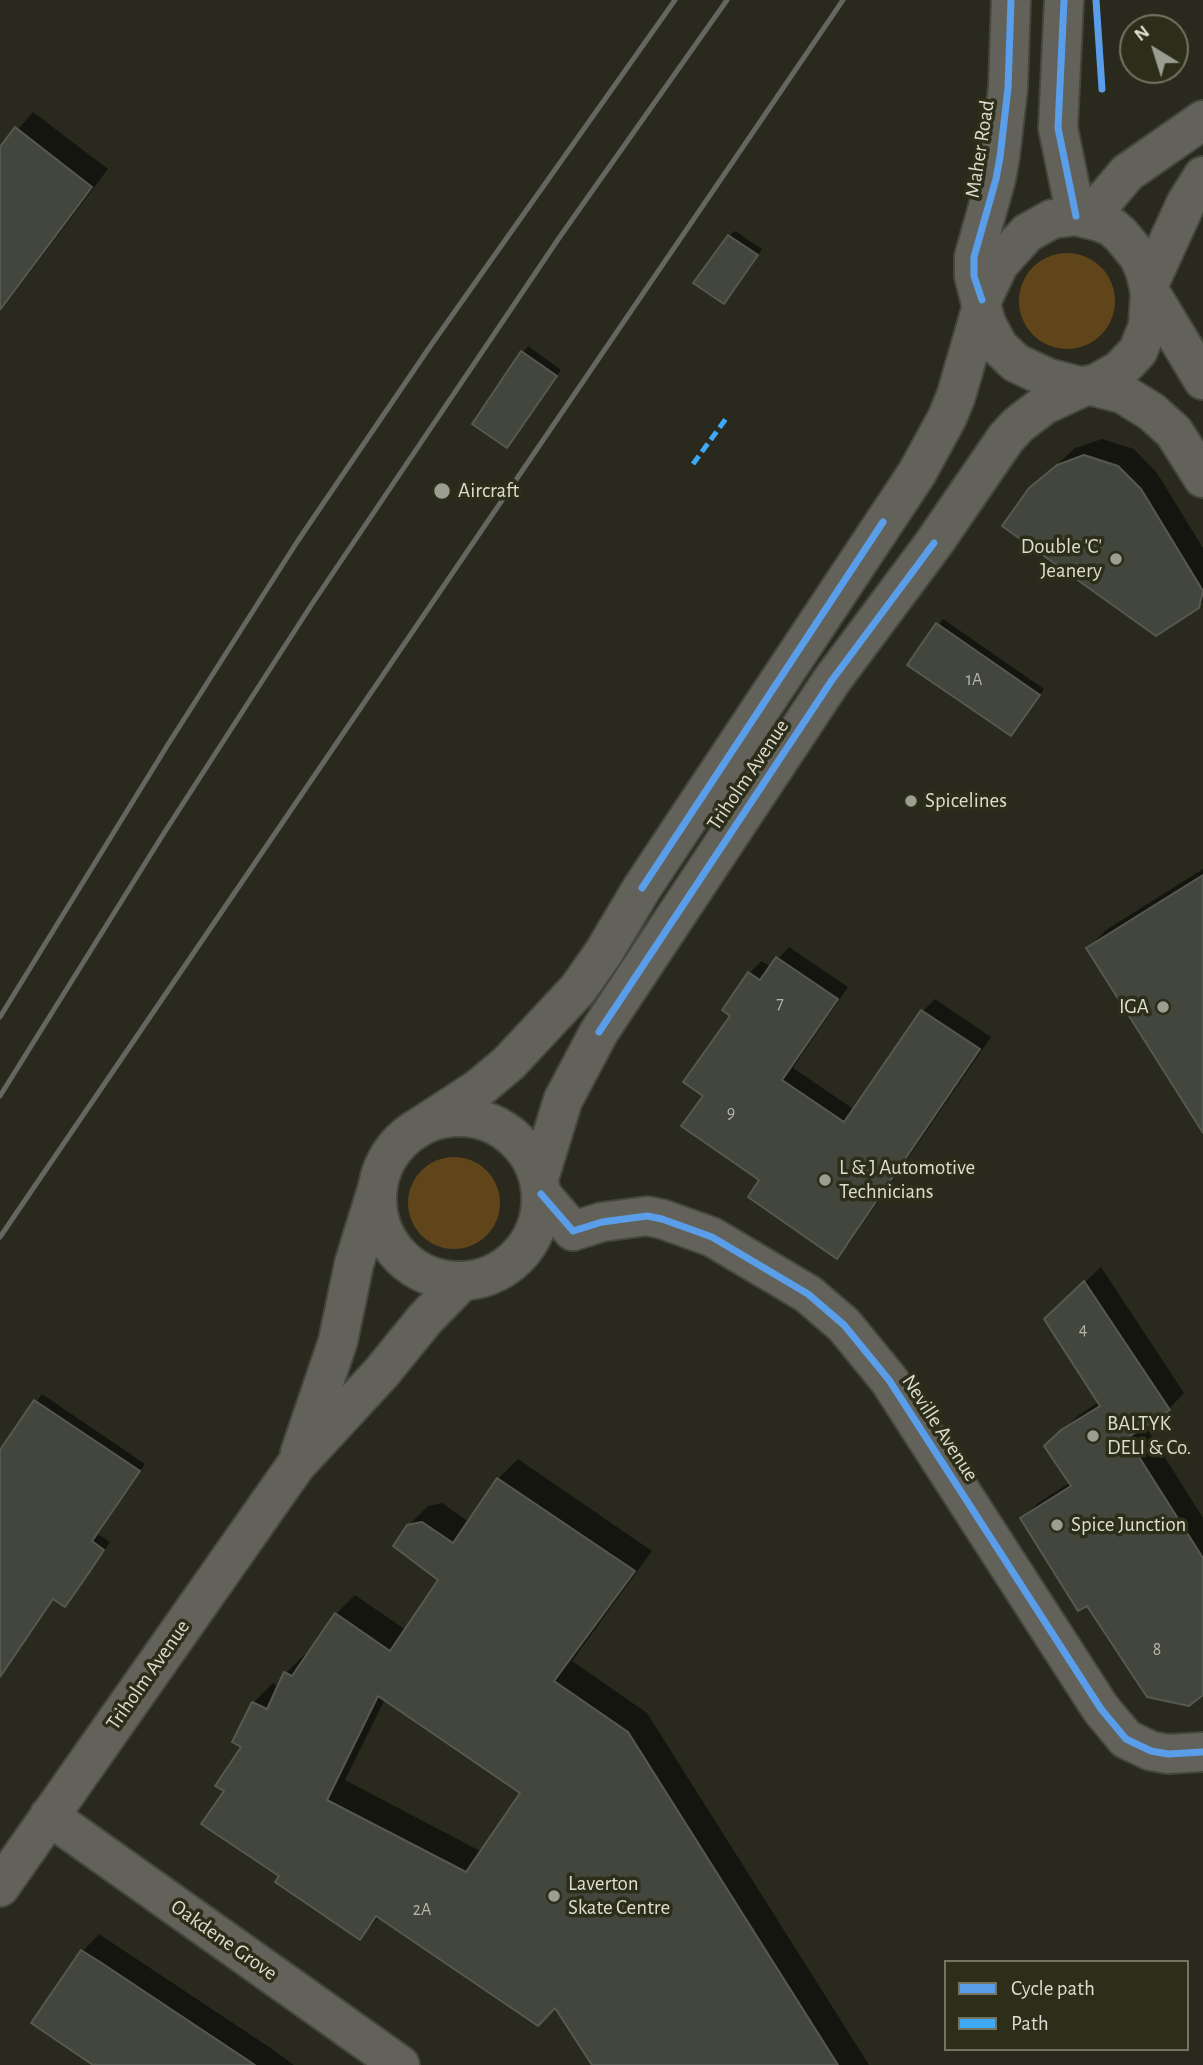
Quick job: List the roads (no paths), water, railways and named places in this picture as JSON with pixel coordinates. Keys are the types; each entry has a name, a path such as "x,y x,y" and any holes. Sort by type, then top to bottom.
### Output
{"street":[{"name":"Maher Road","path":"982,303 974,276 974,257 1000,158 1012,0"},
{"path":"1064,0 1058,128 1082,217"},
{"path":"1082,217 1127,173 1203,120"},
{"path":"1086,386 1120,370 1138,351 1149,326 1150,288 1186,203 1203,176"},
{"path":"1203,380 1150,288 1139,257 1112,228 1082,217 1052,219 1027,233 999,264 982,303 991,334 1007,356 1048,378 1123,394 1152,412 1174,432 1203,478"},
{"name":"Triholm Avenue","path":"412,1132 478,1089 509,1063 578,989 604,953 642,888 917,473 956,396 982,303"},
{"name":"Triholm Avenue","path":"540,1186 563,1100 599,1032 832,680 934,543 1006,438 1044,405 1086,386"},
{"path":"462,1116 488,1121 510,1134 528,1154 540,1186 540,1216 532,1237 519,1254 502,1269 462,1281 441,1279 422,1272 405,1260 391,1245 382,1227 377,1207 378,1186 382,1169 390,1155 399,1142 412,1132 436,1119 462,1116"},
{"name":"Triholm Avenue","path":"296,1465 338,1342 354,1264 378,1186"},
{"name":"Neville Avenue","path":"540,1186 573,1231 602,1222 647,1216 685,1225 712,1237 808,1294 851,1334 888,1380 1101,1709 1126,1739 1151,1751 1168,1754 1203,1752"},
{"name":"Triholm Avenue","path":"0,1887 296,1465 382,1373 425,1320 462,1281"},
{"name":"Oakdene Grove","path":"49,1816 400,2065"}],"railway":[{"path":"0,1017 297,542 429,348 675,0"},
{"path":"0,1096 164,833 312,604 559,238 727,0"},
{"path":"0,1237 843,0"}],"place":[{"name":"Aircraft","path":"442,491"},
{"name":"Double 'C' Jeanery","path":"1116,559"},
{"name":"Spicelines","path":"911,801"},
{"name":"IGA","path":"1163,1007"},
{"name":"L & J Automotive Technicians","path":"825,1180"},
{"name":"BALTYK DELI & Co.","path":"1093,1436"},
{"name":"Spice Junction","path":"1057,1525"},
{"name":"Laverton Skate Centre","path":"554,1896"}]}
